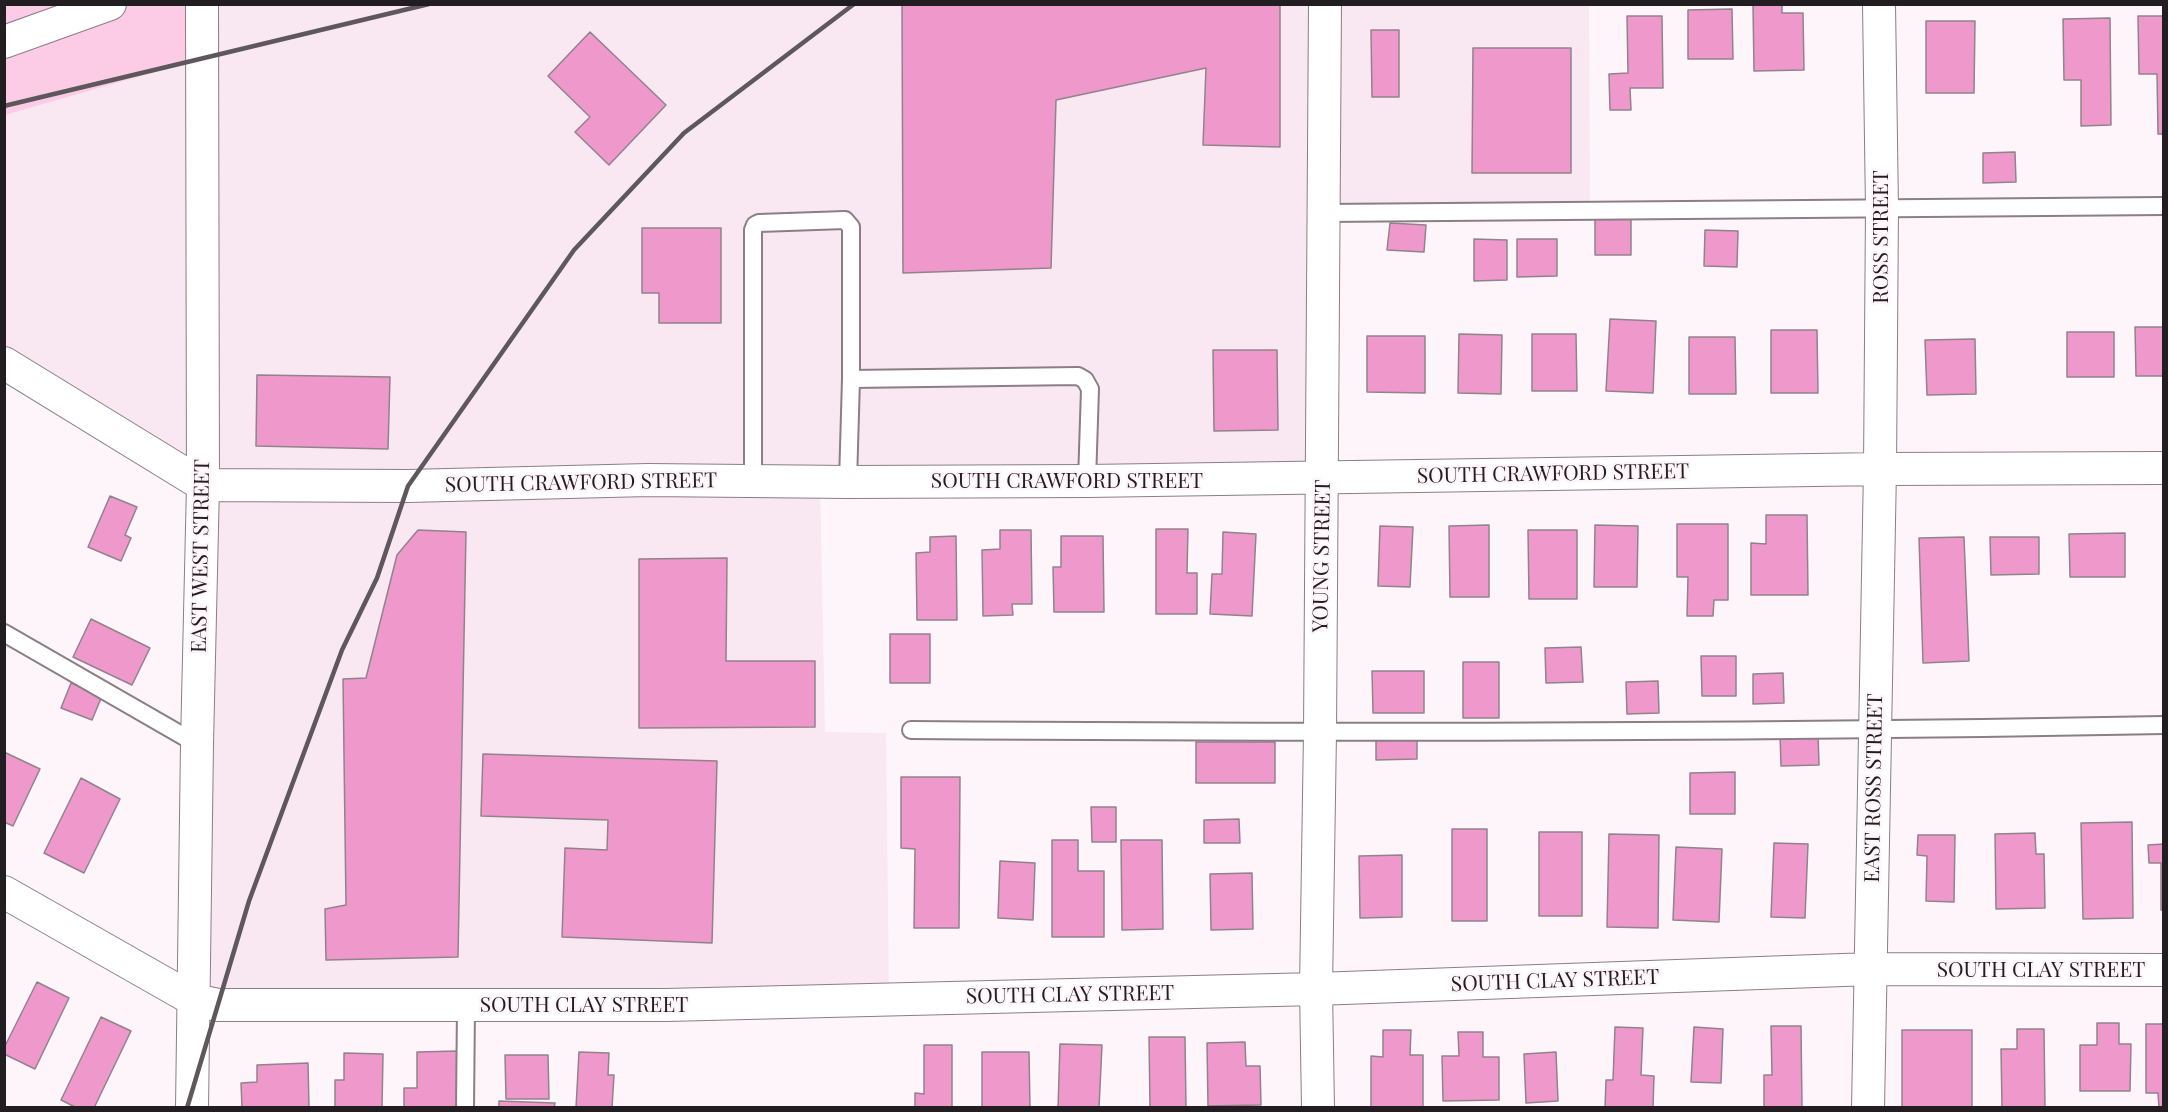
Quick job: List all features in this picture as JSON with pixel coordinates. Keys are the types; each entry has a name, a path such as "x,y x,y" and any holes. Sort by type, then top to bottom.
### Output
{"street":[{"path":"4,42 110,4"},
{"name":"EAST WEST STREET","path":"192,1107 203,485 202,4"},
{"name":"YOUNG STREET","path":"1318,1107 1316,989 1323,478 1325,4"},
{"name":"ROSS STREET","path":"1879,4 1882,209 1880,469"},
{"path":"4,363 203,485"},
{"name":"SOUTH CRAWFORD STREET","path":"203,485 408,486 648,480 1087,481 1880,469 2163,468"},
{"name":"EAST ROSS STREET","path":"1868,1107 1880,469"},
{"name":"SOUTH CLAY STREET","path":"4,892 194,1000 218,1005 666,1005 1316,989 1871,969 2163,970"}],"lane":[{"path":"1325,213 2163,206"},
{"path":"753,481 753,230 759,223 844,220 851,227 848,482"},
{"path":"851,379 1078,376 1085,380 1090,389 1087,481"},
{"path":"4,633 197,744"},
{"path":"911,730 1875,731 2163,725"},
{"path":"465,1107 466,1006"}],"shaded area":[{"path":"5,5 202,5 203,58 5,115"},
{"path":"202,5 1589,5 1590,211 1325,214 1323,478 820,482 825,732 886,733 889,999 194,1000 203,485 5,363 4,115 203,58"}],"building":[{"path":"902,4 1280,4 1280,147 1203,145 1206,68 1056,100 1051,268 903,273"},
{"path":"1782,4 1782,13 1803,13 1804,70 1754,71 1753,5"},
{"path":"1732,9 1733,59 1688,59 1688,10"},
{"path":"1627,16 1662,16 1663,88 1630,88 1631,110 1610,110 1609,74 1628,73"},
{"path":"2138,16 2164,16 2164,134 2158,134 2157,74 2139,74"},
{"path":"2110,18 2111,125 2081,126 2081,80 2064,80 2063,19"},
{"path":"1926,21 1975,21 1974,93 1926,93"},
{"path":"1371,30 1399,30 1399,97 1372,97"},
{"path":"590,32 666,105 609,165 575,132 590,117 548,76"},
{"path":"1473,48 1571,48 1571,173 1472,173"},
{"path":"2015,152 2016,182 1983,183 1983,153"},
{"path":"1595,216 1631,217 1631,255 1595,255"},
{"path":"1390,223 1426,225 1424,252 1387,250"},
{"path":"642,228 721,228 721,323 659,323 659,293 642,293"},
{"path":"1705,230 1738,231 1737,267 1704,266"},
{"path":"1474,239 1507,240 1507,280 1474,281"},
{"path":"1517,239 1557,239 1557,276 1517,277"},
{"path":"1610,319 1656,321 1653,393 1606,391"},
{"path":"2135,327 2164,327 2164,376 2136,376"},
{"path":"1771,330 1817,330 1818,393 1771,393"},
{"path":"2067,332 2114,332 2114,377 2067,377"},
{"path":"1459,334 1502,335 1501,394 1458,393"},
{"path":"1532,334 1576,334 1577,391 1532,391"},
{"path":"1367,336 1425,336 1425,393 1367,392"},
{"path":"1689,337 1735,337 1736,394 1689,394"},
{"path":"1975,339 1976,394 1927,395 1925,340"},
{"path":"1213,350 1277,350 1278,430 1214,431"},
{"path":"257,375 390,377 388,449 256,446"},
{"path":"110,496 137,507 125,535 131,538 121,561 88,547"},
{"path":"1766,515 1807,515 1808,595 1751,595 1751,543 1766,544"},
{"path":"1677,524 1728,524 1728,600 1714,600 1713,616 1687,616 1688,577 1677,577"},
{"path":"1489,525 1489,597 1450,597 1449,526"},
{"path":"1595,525 1638,526 1637,587 1594,587"},
{"path":"1380,526 1413,527 1410,587 1378,586"},
{"path":"1156,529 1188,529 1187,573 1197,573 1197,614 1156,614"},
{"path":"418,530 466,532 458,957 326,960 325,909 346,905 343,679 366,678 397,555"},
{"path":"1000,530 1031,530 1032,604 1012,604 1013,615 983,616 982,550 1000,549"},
{"path":"1528,530 1577,530 1577,599 1529,599"},
{"path":"1223,532 1256,534 1252,616 1210,614 1212,574 1222,574"},
{"path":"2125,533 2125,577 2070,577 2069,534"},
{"path":"956,536 957,620 917,620 916,553 930,552 930,537"},
{"path":"1061,536 1103,536 1104,612 1054,612 1053,567 1061,567"},
{"path":"1964,537 1969,661 1923,663 1919,538"},
{"path":"1990,537 2039,537 2039,574 1991,575"},
{"path":"727,558 726,661 815,661 815,727 639,728 639,559"},
{"path":"91,619 150,648 132,685 73,657"},
{"path":"890,634 930,634 930,683 890,683"},
{"path":"1581,647 1583,682 1546,683 1545,648"},
{"path":"1701,656 1736,656 1736,696 1702,696"},
{"path":"1463,662 1499,662 1499,718 1463,718"},
{"path":"1372,671 1424,671 1424,713 1373,713"},
{"path":"1783,673 1784,703 1753,704 1753,674"},
{"path":"1658,681 1659,713 1627,714 1626,682"},
{"path":"71,683 102,696 92,720 61,708"},
{"path":"1780,734 1818,734 1819,765 1781,766"},
{"path":"1417,739 1417,759 1376,760 1376,740"},
{"path":"1196,742 1275,742 1275,783 1196,783"},
{"path":"4,752 40,769 13,826 4,822"},
{"path":"483,754 717,761 712,943 562,937 565,848 607,850 608,820 481,816"},
{"path":"1735,772 1735,814 1690,814 1690,773"},
{"path":"901,777 960,777 959,928 914,928 915,849 901,848"},
{"path":"81,778 120,799 84,873 44,853"},
{"path":"1091,807 1116,807 1116,842 1092,842"},
{"path":"1239,819 1240,843 1204,843 1204,820"},
{"path":"2132,822 2133,918 2083,919 2081,823"},
{"path":"1452,829 1487,829 1487,921 1452,921"},
{"path":"1539,832 1582,832 1582,916 1539,916"},
{"path":"2035,833 2036,854 2044,854 2045,908 1996,909 1995,834"},
{"path":"1609,834 1659,835 1658,928 1607,927"},
{"path":"1918,835 1955,835 1954,902 1926,901 1927,856 1917,855"},
{"path":"1052,840 1078,840 1078,871 1104,871 1104,937 1052,937"},
{"path":"1121,840 1162,840 1163,929 1122,930"},
{"path":"1774,843 1808,844 1805,918 1771,917"},
{"path":"2164,844 2164,910 2161,910 2161,863 2149,863 2148,845"},
{"path":"1676,847 1722,849 1719,922 1673,920"},
{"path":"1402,855 1402,917 1360,918 1359,856"},
{"path":"1000,861 1035,863 1033,920 998,918"},
{"path":"1252,873 1253,929 1211,930 1210,874"},
{"path":"37,982 69,998 35,1069 4,1054 4,1048"},
{"path":"101,1017 131,1031 94,1108 77,1108 61,1100"},
{"path":"2097,1023 2119,1023 2119,1044 2131,1044 2130,1091 2080,1091 2080,1045 2097,1045"},
{"path":"2146,1024 2164,1024 2164,1108 2159,1108 2158,1093 2146,1093"},
{"path":"1771,1026 1801,1026 1802,1108 1764,1108 1764,1075 1772,1075"},
{"path":"1615,1027 1643,1028 1641,1075 1654,1076 1653,1108 1605,1108 1606,1080 1613,1080"},
{"path":"1694,1027 1723,1029 1721,1083 1691,1082"},
{"path":"2017,1029 2044,1029 2045,1108 2002,1108 2001,1049 2017,1049"},
{"path":"1383,1030 1411,1030 1410,1055 1423,1055 1423,1108 1371,1108 1371,1056 1383,1057"},
{"path":"1902,1030 1972,1030 1972,1108 1902,1108"},
{"path":"1458,1032 1483,1032 1483,1057 1499,1057 1499,1100 1443,1101 1442,1056 1459,1056"},
{"path":"1149,1037 1185,1037 1186,1108 1150,1108"},
{"path":"1245,1042 1246,1066 1260,1066 1261,1105 1208,1106 1207,1043"},
{"path":"1060,1044 1102,1045 1099,1108 1058,1108"},
{"path":"924,1045 952,1045 952,1108 915,1108 915,1093 924,1094"},
{"path":"457,1051 457,1108 404,1108 404,1088 417,1088 417,1052"},
{"path":"579,1052 609,1053 608,1075 614,1075 612,1108 576,1108"},
{"path":"982,1052 1029,1052 1030,1108 982,1108"},
{"path":"1556,1052 1558,1101 1526,1103 1524,1054"},
{"path":"344,1053 383,1054 382,1108 335,1108 335,1080 344,1080"},
{"path":"505,1055 548,1055 549,1099 506,1099"},
{"path":"308,1063 309,1108 242,1108 241,1083 257,1082 257,1065"},
{"path":"499,1101 555,1103 554,1108 499,1108"}],"railway":[{"path":"4,106 429,4"},
{"path":"187,1108 249,901 342,650 377,578 408,486 574,250 684,133 854,4"}]}
